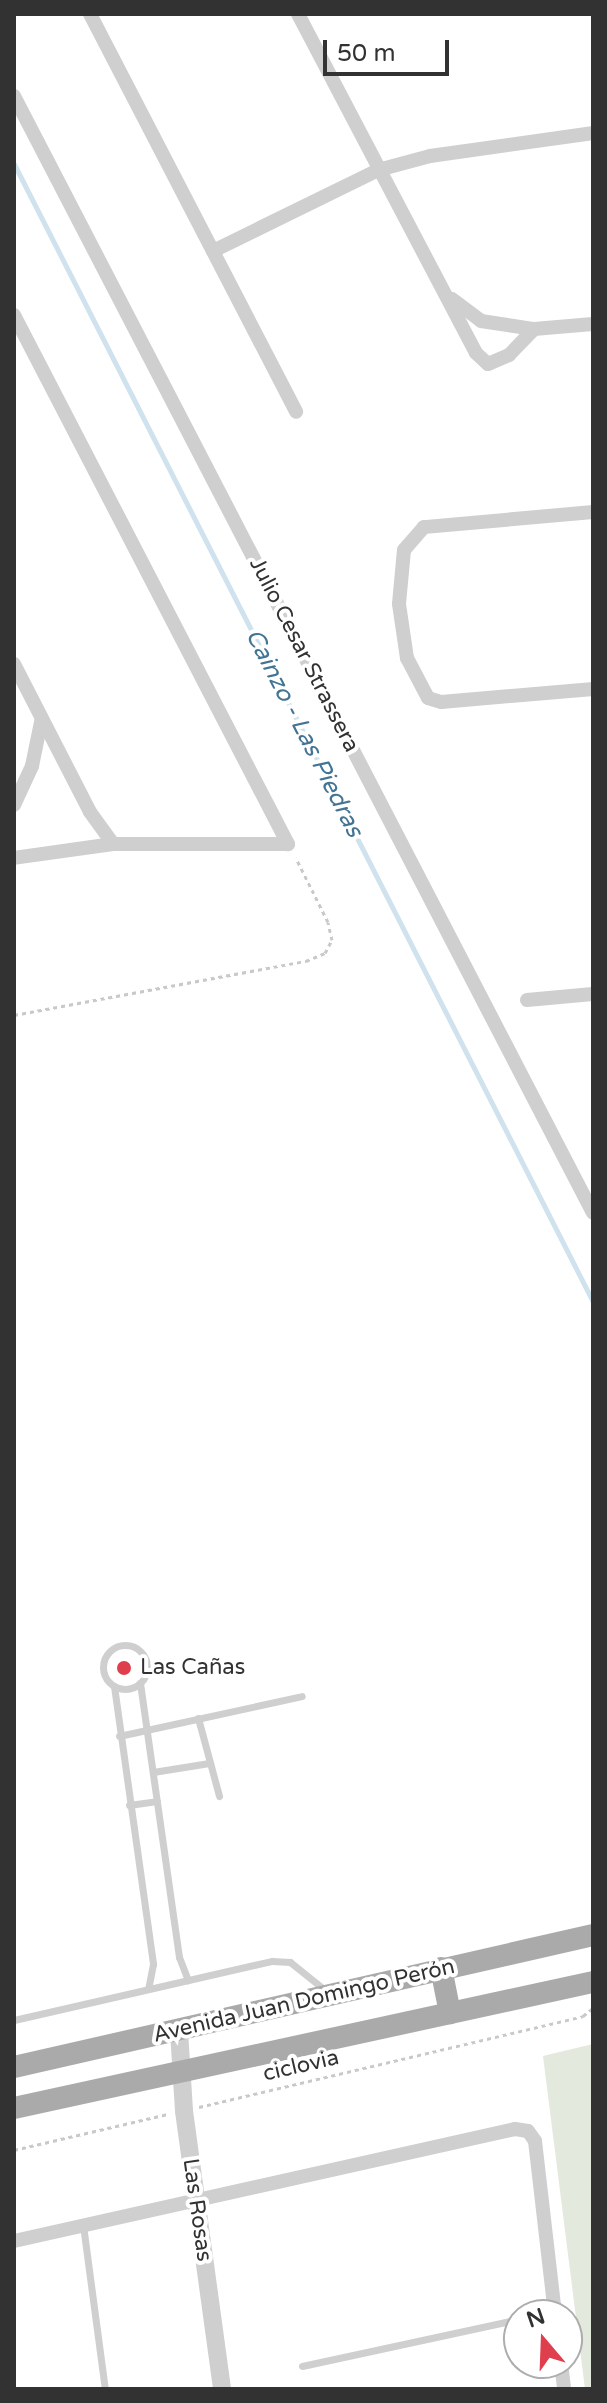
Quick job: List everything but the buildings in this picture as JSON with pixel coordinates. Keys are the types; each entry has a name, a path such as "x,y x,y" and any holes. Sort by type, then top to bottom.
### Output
{"main road":[{"name":"Avenida Juan Domingo Perón","path":"14,2067 593,1935"},
{"path":"441,1968 450,2013"},
{"name":"Avenida Juan Domingo Perón","path":"14,2108 593,1982"}],"street":[{"path":"90,14 296,412"},
{"path":"298,14 476,353 488,364 509,355 534,329"},
{"name":"Julio Cesar Strassera","path":"14,96 593,1213"},
{"path":"213,251 378,170 430,156 593,133"},
{"path":"446,293 481,321 534,329 593,324"},
{"path":"14,315 288,844 113,844 14,858"},
{"path":"593,512 424,527 404,550 399,604 407,658 428,698 441,702 593,689"},
{"path":"14,664 41,722 113,844"},
{"path":"14,805 32,766 41,722"},
{"path":"527,1000 593,994"},
{"name":"Las Rosas","path":"179,2031 179,2070 222,2389"},
{"path":"14,2241 196,2204 515,2129 528,2131 535,2141 553,2299"}],"lane":[{"path":"148,1989 153,1964 114,1686 105,1675 104,1661 113,1649 127,1645 140,1650 147,1663 140,1683 179,1957 188,1980"},
{"path":"114,1686 128,1689 140,1683"},
{"path":"119,1736 302,1696"},
{"path":"198,1718 219,1796"},
{"path":"153,1772 209,1763"},
{"path":"129,1805 157,1801"},
{"path":"14,2020 272,1961 290,1962 329,1995"},
{"path":"83,2225 105,2389"},
{"path":"302,2366 503,2322"}],"path":[{"path":"14,1015 306,961 325,953 332,940 328,922 288,844"},
{"name":"ciclovia","path":"14,2150 583,2016 593,2008"}],"shaded area":[{"path":"593,2044 593,2389 585,2389 583,2299 574,2299 543,2056"}],"waterway":[{"name":"Cainzo - Las Piedras","path":"14,164 593,1302"}],"place":[{"name":"Las Cañas","path":"124,1668"}]}
